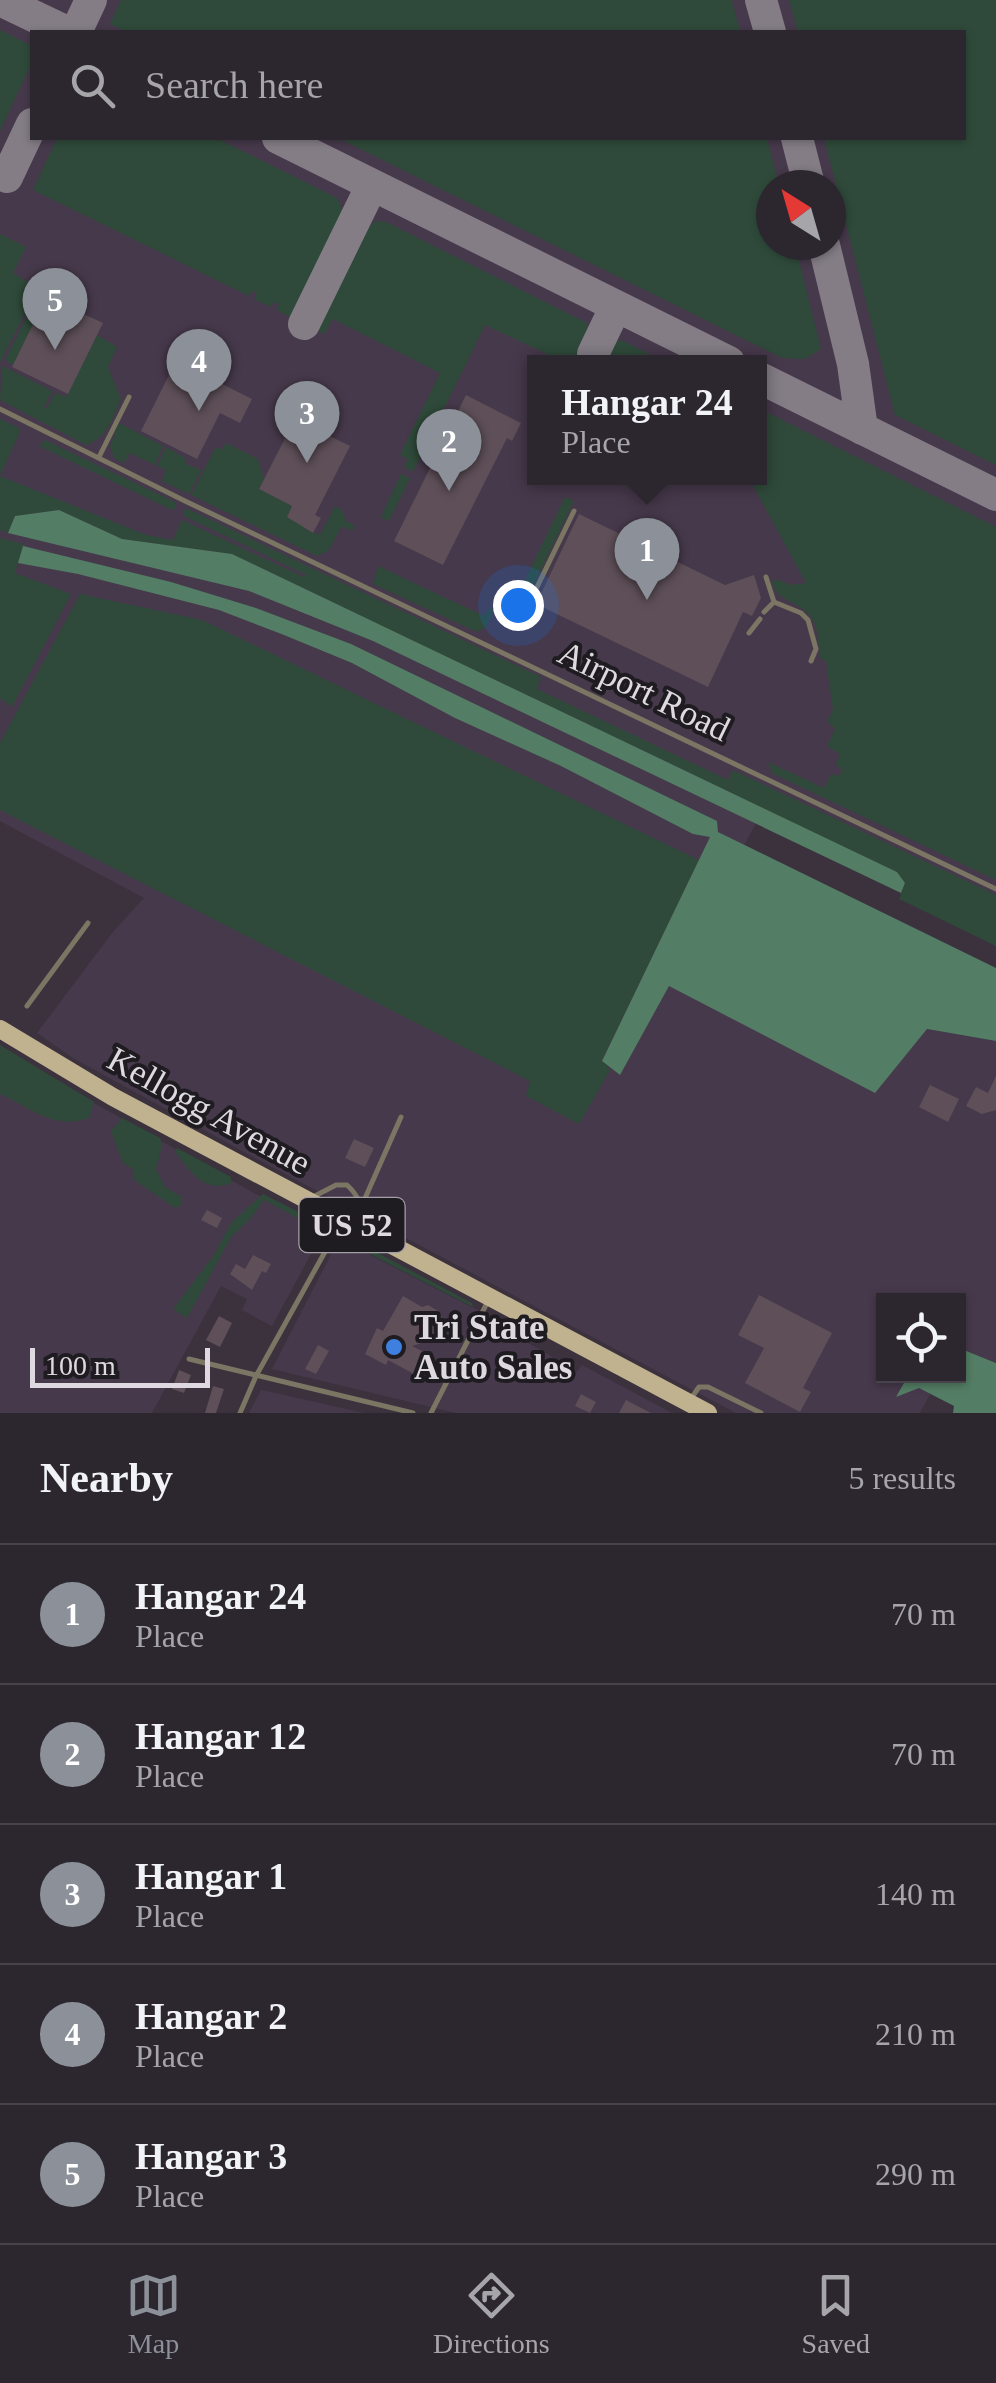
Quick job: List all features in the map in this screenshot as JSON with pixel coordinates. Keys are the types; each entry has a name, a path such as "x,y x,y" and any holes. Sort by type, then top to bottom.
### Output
{"main road":[{"name":"Kellogg Avenue","path":"0,1029 113,1097 708,1413"}],"lane":[{"path":"100,457 130,397"},
{"name":"Airport Road","path":"0,410 996,888"},
{"path":"525,622 522,620 574,511"},
{"path":"766,577 774,602"},
{"path":"749,633 774,602"},
{"path":"774,602 801,612 808,620 816,649 811,661"},
{"path":"26,1006 88,922"},
{"path":"362,1205 401,1116"},
{"path":"306,1201 336,1185 347,1184 362,1205 364,1232"},
{"path":"240,1413 256,1376 342,1220"},
{"path":"431,1413 489,1298"},
{"path":"189,1360 413,1413"},
{"path":"689,1403 703,1386 761,1413"}],"shaded area":[{"path":"0,0 996,0 996,911 768,801 669,985 996,1041 996,1363 966,1351 966,1293 876,1293 876,1383 936,1383 920,1413 736,1413 255,1158 73,1058 37,1033 112,933 144,898 0,821"},
{"path":"0,1050 323,1232 272,1326 242,1310 247,1299 221,1286 152,1413 0,1413"},
{"path":"339,1239 497,1320 495,1325 576,1373 582,1365 672,1413 456,1413 272,1369"},
{"path":"261,1390 271,1392 364,1413 249,1413"}],"green space":[{"path":"121,0 732,0 740,30 123,30 110,24"},
{"path":"789,0 996,0 996,465 895,415 846,224 846,170 832,170 825,140 966,140 966,30 797,30"},
{"path":"0,30 30,45 30,66 0,131"},
{"path":"56,140 220,140 337,198 342,208 341,218 292,318 277,310 279,304 274,302 271,307 254,299 257,293 252,291 249,296 33,190"},
{"path":"342,140 768,140 775,170 756,170 756,260 799,260 821,349 805,359 782,358"},
{"path":"376,221 386,222 587,323 590,334 580,355 547,355 485,325 413,472 404,467 408,459 400,455 440,373 333,319 324,334 316,330 365,229"},
{"path":"0,234 26,247 13,273 28,282 25,289 35,294 0,362"},
{"path":"34,302 43,306 13,365 5,360"},
{"path":"97,335 117,347 108,367 121,399 108,427 93,442 86,445 0,400 2,366 52,391 46,409 55,393 66,397"},
{"path":"621,340 648,355 604,355 610,343"},
{"path":"767,412 996,527 996,880 772,773 768,762 824,788 831,774 839,776 842,770 836,764 840,754 827,746 835,729 827,721 833,710 826,661 820,658 815,625 805,611 779,594 772,583 775,579 792,585 806,583 753,485 767,485"},
{"path":"0,419 20,432 0,475"},
{"path":"119,423 163,446 155,465 130,453 124,463 114,458 110,446"},
{"path":"45,440 175,502 176,508 172,510 39,446"},
{"path":"226,443 258,459 264,480 259,489 292,506 287,517 320,535 335,506 355,526 352,531 342,526 329,550 317,556 191,495 216,447 222,450"},
{"path":"166,447 185,458 186,464 201,470 189,494 162,481 166,470 157,466"},
{"path":"401,474 410,478 389,521 381,517"},
{"path":"0,476 146,535 173,540 182,520 306,575 184,516 188,509 541,677 537,689 728,780 733,770 996,895 996,946 899,899 905,883 897,872 232,554 122,539 59,510 15,516 8,533 0,530"},
{"path":"565,497 574,501 531,591 527,590 524,604 515,601"},
{"path":"59,510 122,539 232,554 897,872 905,883 901,893 373,641 249,591 8,533 15,516"},
{"path":"0,538 24,544 15,573 71,594 12,707 0,698"},
{"path":"23,546 171,582 256,608 351,644 717,821 718,832 996,968 996,1041 927,1029 875,1093 669,986 620,1075 602,1061 710,837 693,834 352,663 219,610 18,563"},
{"path":"378,566 484,616 490,607 493,612 486,627 477,632 373,584"},
{"path":"80,594 202,620 699,860 602,1060 610,1070 579,1124 526,1096 530,1081 0,810 0,743"},
{"path":"0,1045 94,1102 89,1118 53,1119 0,1094"},
{"path":"122,1118 160,1138 162,1146 156,1169 165,1187 182,1197 181,1205 175,1208 133,1179 134,1170 123,1163 111,1131"},
{"path":"177,1148 231,1177 231,1183 221,1186 198,1179 175,1152"},
{"path":"263,1194 322,1224 318,1229 264,1200 231,1237 187,1318 173,1309 214,1255 231,1223"},
{"path":"340,1233 472,1303 473,1307 337,1237"},
{"path":"966,1351 996,1363 996,1413 953,1413 954,1406 919,1388 896,1397 904,1383 966,1383"}],"building":[{"path":"40,294 103,323 68,394 12,367 40,310"},
{"path":"176,361 252,399 240,423 220,413 197,459 141,431"},
{"path":"466,395 521,423 512,441 507,438 443,565 394,541"},
{"path":"295,419 350,446 315,515 321,518 313,533 287,517 292,506 259,489"},
{"path":"579,514 725,585 754,575 761,598 752,616 743,612 708,687 536,604"},
{"path":"996,1076 996,1110 982,1114 966,1106 976,1087 988,1093"},
{"path":"930,1085 959,1099 948,1122 919,1107"},
{"path":"354,1139 374,1148 365,1167 345,1158"},
{"path":"207,1210 222,1218 217,1228 201,1220"},
{"path":"253,1255 271,1264 266,1273 262,1271 252,1290 230,1274 236,1264 245,1269"},
{"path":"759,1295 832,1333 803,1388 811,1392 800,1412 745,1383 764,1348 738,1335"},
{"name":"Tri State Auto Sales","path":"403,1296 440,1312 444,1325 437,1338 412,1346 428,1354 416,1375 388,1360 386,1365 365,1354 377,1328 383,1331"},
{"path":"219,1316 232,1323 220,1347 206,1340"},
{"path":"318,1345 329,1351 316,1374 305,1369"},
{"path":"179,1370 191,1375 184,1393 172,1389"},
{"path":"213,1386 224,1389 216,1413 205,1413"},
{"path":"581,1394 596,1402 590,1413 575,1406"},
{"path":"626,1400 651,1413 619,1413"}],"taxiway":[{"path":"0,0 63,30"},
{"path":"77,30 91,0"},
{"path":"761,0 769,30"},
{"path":"7,177 30,128"},
{"path":"282,140 715,355"},
{"path":"798,140 805,170"},
{"path":"304,324 372,185"},
{"path":"828,260 853,364 862,429"},
{"path":"593,354 616,306"},
{"path":"767,381 996,495"}],"place":[{"name":"Hangar 3","path":"55,350"},
{"name":"Hangar 2","path":"199,411"},
{"name":"Hangar 1","path":"307,463"},
{"name":"Hangar 12","path":"449,491"},
{"name":"Hangar 24","path":"647,600"},
{"name":"Tri State Auto Sales","path":"394,1347"}]}
